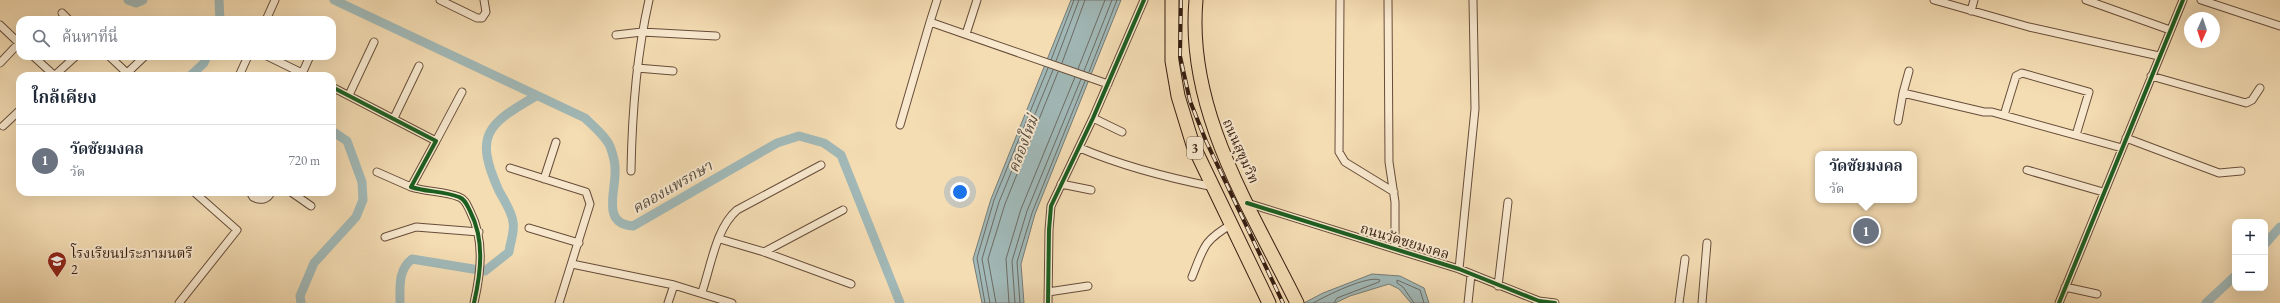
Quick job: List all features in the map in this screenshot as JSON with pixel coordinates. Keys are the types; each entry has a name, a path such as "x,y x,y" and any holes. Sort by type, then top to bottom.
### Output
{"highway":[{"name":"3","path":"1172,0 1172,61 1178,96 1194,145 1269,303"},
{"name":"ถนนสุขุมวิท","path":"1196,0 1196,39 1205,103 1215,135 1297,303"}],"street":[{"path":"268,16 275,0"},
{"path":"440,0 477,18 482,18 486,12 484,0"},
{"path":"630,171 631,120 642,32 649,0"},
{"path":"900,125 937,0"},
{"path":"966,34 977,0"},
{"path":"1048,303 1050,214 1061,184 1080,148 1144,0"},
{"path":"1340,0 1339,152 1345,162 1394,192"},
{"path":"1388,0 1389,162 1394,192 1395,249"},
{"path":"1459,269 1475,109 1473,0"},
{"path":"1934,0 2029,27 2160,56"},
{"path":"1971,11 1974,0"},
{"path":"2086,0 2170,30"},
{"path":"2058,303 2182,0"},
{"path":"2201,0 2280,26"},
{"path":"62,13 65,16"},
{"path":"930,22 1040,59 1108,84"},
{"path":"0,25 16,41"},
{"path":"616,35 642,32 716,36"},
{"path":"349,95 374,42"},
{"path":"0,63 16,47"},
{"path":"37,60 51,72"},
{"path":"59,72 72,60"},
{"path":"113,60 124,72"},
{"path":"128,72 140,60"},
{"path":"241,72 246,60"},
{"path":"275,60 297,72"},
{"path":"304,72 309,60"},
{"path":"394,118 419,66"},
{"path":"638,68 673,71"},
{"path":"1898,121 1909,71"},
{"path":"2004,115 2016,76 2022,72 2089,92 2076,135"},
{"path":"2151,76 2246,102 2252,100 2260,88"},
{"path":"336,89 436,141"},
{"path":"411,188 462,92"},
{"path":"1903,93 2004,115 2122,148"},
{"path":"3,126 16,114"},
{"path":"1093,118 1122,132"},
{"path":"2126,138 2219,173 2241,171"},
{"path":"544,179 556,142"},
{"path":"1080,148 1180,181 1214,187"},
{"path":"702,292 726,222 737,210 821,165"},
{"path":"510,168 586,192 588,195 590,204 559,303"},
{"path":"2028,170 2103,192"},
{"path":"377,172 411,188 460,197 466,202 479,232 479,283 474,303"},
{"path":"1061,184 1091,190"},
{"path":"179,303 237,230 199,196"},
{"path":"252,196 261,200 268,196"},
{"path":"297,196 311,206"},
{"path":"1498,286 1508,202"},
{"name":"ถนนวัดชยมงคล","path":"1247,203 1459,269 1498,286 1539,301 1555,303"},
{"path":"764,252 843,210"},
{"path":"1192,277 1206,243 1212,236 1232,224"},
{"path":"385,237 416,227 479,232"},
{"path":"529,228 579,243"},
{"path":"720,239 764,252 851,284"},
{"path":"1702,303 1707,244"},
{"path":"1679,303 1685,259"},
{"path":"572,264 674,285 702,292 732,303"},
{"path":"1468,303 1471,275"},
{"path":"668,303 674,285"},
{"path":"1048,292 1088,286"},
{"path":"2065,287 2097,294"},
{"path":"1518,303 1519,294"}],"water":[{"name":"คลองใหม่","path":"1071,0 1121,0 1035,214 1021,264 1024,303 982,303 973,259 991,199"},
{"path":"1372,274 1400,276 1424,288 1429,303 1411,303 1399,289 1389,284 1350,296 1335,303 1304,303 1323,293"}],"waterway":[{"path":"128,0 136,3 143,0"},
{"path":"219,0 220,16"},
{"name":"คลองแพรกษา","path":"334,0 585,118 604,136 611,149 615,168 612,204 613,212 617,219 623,224 633,226 777,143 799,136 824,143 841,155 900,303"},
{"path":"194,72 205,60"},
{"path":"400,303 402,273 407,263 412,259 485,271 509,252 513,229 512,218 508,206 499,191 491,172 487,157 487,144 489,133 496,124 506,115 536,96"},
{"path":"301,303 300,296 314,263 356,217 363,200 362,182 347,141 336,134"},
{"path":"2268,241 2280,227"},
{"path":"2206,303 2232,279"}],"railway":[{"path":"1181,0 1180,56 1190,101 1206,141 1283,303"}],"cycle path":[{"path":"1048,303 1049,230 1051,206 1093,118 1144,0"},
{"path":"2059,303 2183,0"},
{"path":"336,89 436,141 411,187 453,195 461,198 467,204 475,222 480,245 480,268 474,303"},
{"path":"1247,203 1459,269 1539,301 1555,303"}],"place":[{"name":"วัดชัยมงคล","path":"1866,231"},
{"name":"โรงเรียนประภามนตรี 2","path":"57,278"}]}
